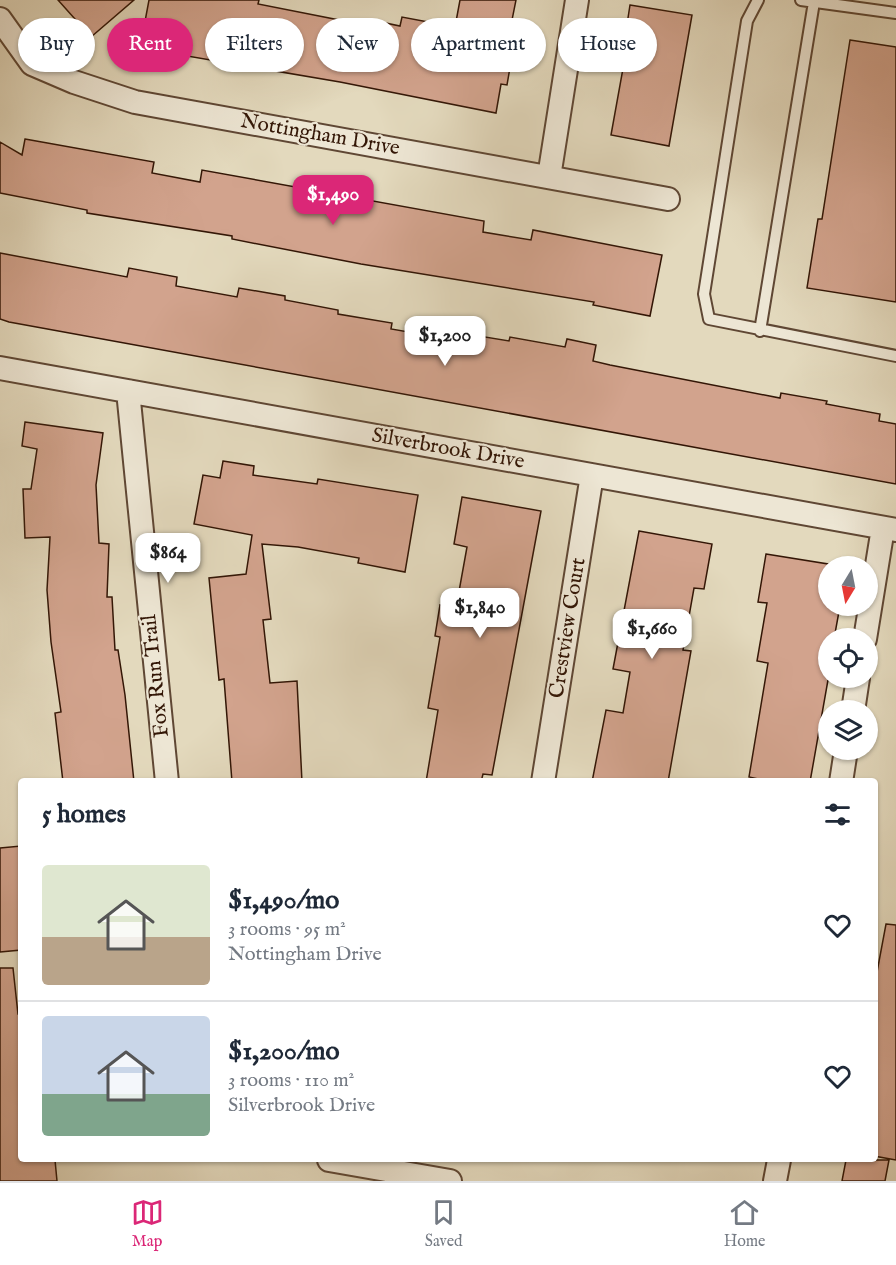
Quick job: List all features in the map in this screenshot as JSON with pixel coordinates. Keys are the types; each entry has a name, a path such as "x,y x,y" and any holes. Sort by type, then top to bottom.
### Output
{"street":[{"path":"549,177 577,0"},
{"name":"Nottingham Drive","path":"0,19 32,64 74,82 135,102 668,199"},
{"name":"Silverbrook Drive","path":"0,368 890,529"},
{"name":"Fox Run Trail","path":"128,391 167,778"},
{"name":"Crestview Court","path":"544,778 592,475"},
{"path":"868,628 890,529"},
{"path":"842,778 844,760"},
{"path":"341,1162 450,1181"},
{"path":"775,1181 779,1162"}],"lane":[{"path":"758,0 747,21 704,294 709,319 760,331 896,356"},
{"path":"801,0 896,14"},
{"path":"760,331 814,2"}],"building":[{"path":"58,0 134,0 113,18 107,18 107,23 95,34 95,18 74,18"},
{"path":"149,0 259,0 258,4 329,18 316,18 316,72 399,72 399,26 402,17 411,19 411,72 509,72 507,85 501,84 496,113 281,72 304,72 304,18 205,18 205,59 193,57 193,18 146,18"},
{"path":"460,0 516,0 512,18 457,18"},
{"path":"630,5 692,15 669,146 611,135 622,72 657,72 657,18 628,18"},
{"path":"850,40 896,47 896,302 807,288 818,219 822,219"},
{"path":"25,139 154,162 152,173 200,182 202,170 484,221 483,232 531,240 533,230 662,255 650,316 593,305 594,302 361,264 232,239 232,236 87,213 87,210 0,193 0,142 22,155"},
{"path":"0,253 127,277 129,268 177,277 176,286 237,297 239,288 285,296 285,300 338,310 338,314 392,323 391,329 454,340 455,332 509,341 510,337 565,347 567,339 596,345 593,361 780,398 781,393 827,401 826,404 880,414 879,421 896,424 896,484 9,322 0,319"},
{"path":"25,422 103,433 96,485 99,543 109,544 107,597 112,597 115,650 118,650 125,695 134,778 63,778 55,713 61,712 51,642 47,590 50,537 25,538 23,489 31,489 37,449 22,446"},
{"path":"223,461 254,466 253,475 317,484 318,479 418,495 405,572 358,563 359,558 298,547 262,544 271,619 263,620 270,683 297,681 302,778 232,778 224,679 219,680 209,578 246,574 252,535 194,524 203,475 220,478"},
{"path":"462,497 541,511 492,775 483,774 482,778 427,778 438,710 428,708 440,637 435,636 440,605 456,608 467,547 454,544"},
{"path":"639,531 712,544 704,589 694,588 683,650 691,651 669,778 593,778 606,710 623,713 630,672 613,669"},
{"path":"766,554 818,562 818,616 838,616 836,628 818,628 818,688 827,688 824,700 818,700 818,737 811,778 749,777 768,663 757,661 767,603 758,602"},
{"path":"18,846 18,950 0,952 0,848"},
{"path":"886,924 896,925 896,1160 878,1157 878,967"},
{"path":"0,968 13,968 18,1014 18,1162 55,1162 57,1181 0,1181"},
{"path":"889,1160 885,1181 842,1181 846,1162"}]}
